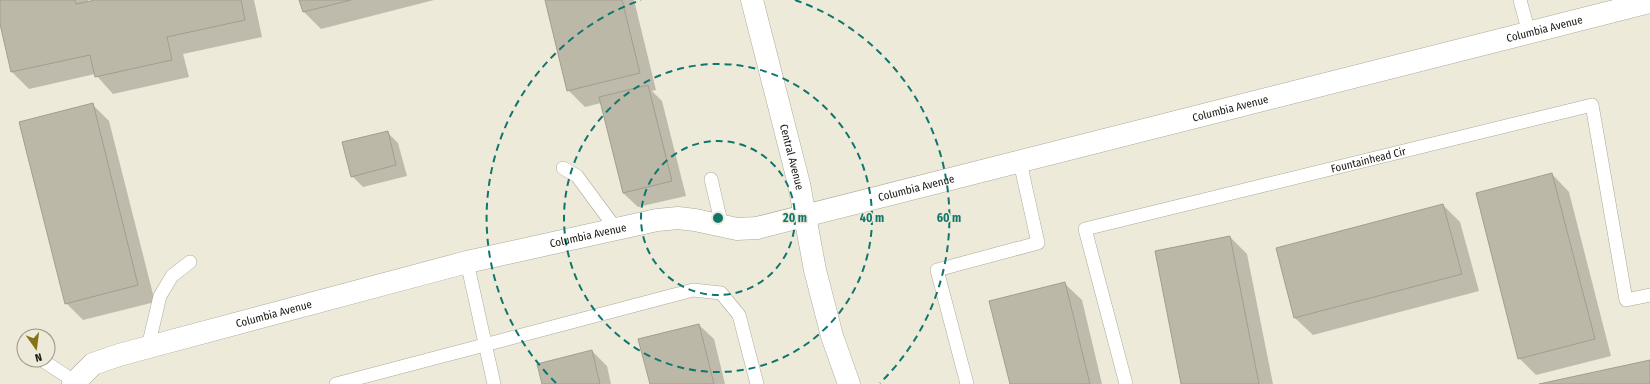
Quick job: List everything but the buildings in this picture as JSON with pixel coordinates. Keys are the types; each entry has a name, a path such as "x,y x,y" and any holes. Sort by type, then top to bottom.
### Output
{"street":[{"name":"Central Avenue","path":"752,0 798,184 815,270 832,336 849,384"},
{"name":"Columbia Avenue","path":"74,383 93,364 148,347 467,262 657,220 678,218 737,229 757,228 1650,2"}],"lane":[{"path":"1520,0 1529,33"},
{"name":"Fountainhead Cir","path":"1126,384 1085,229 1592,105 1626,300 1650,295"},
{"path":"967,384 937,270 1038,243 1020,162"},
{"path":"563,168 576,176 616,229"},
{"path":"711,179 722,226"},
{"path":"148,347 160,296 172,276 190,262"},
{"path":"467,262 484,345 494,384"},
{"path":"336,384 693,290 721,293 739,315 757,384"},
{"path":"53,368 74,383"}]}
